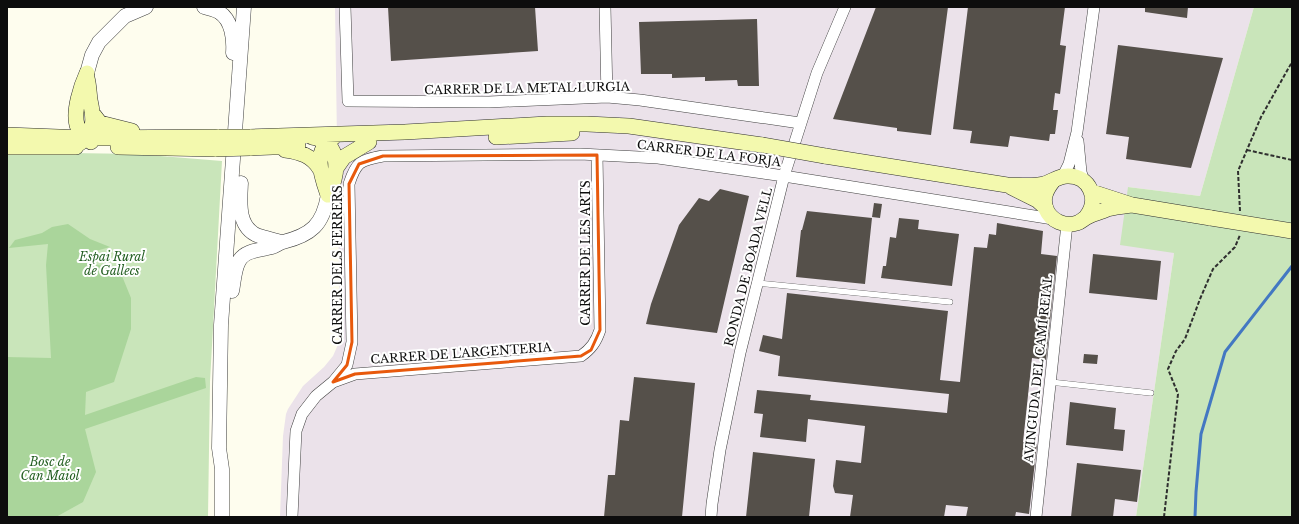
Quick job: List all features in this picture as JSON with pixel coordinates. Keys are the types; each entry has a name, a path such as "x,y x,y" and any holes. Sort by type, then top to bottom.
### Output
{"main road":[{"path":"87,73 82,84 76,113 77,124 85,138 94,144 105,147"},
{"path":"71,146 78,144 85,138 92,126 93,114 87,73"},
{"path":"37,135 60,128 71,120 76,113"},
{"path":"93,114 100,123 127,130 217,143"},
{"path":"7,147 105,147 250,143 306,136 323,140 547,124 629,126 762,145 1007,184 1035,185 1058,179 1076,177 1088,187 1132,205 1292,231"},
{"path":"270,148 333,139 369,142 596,132 667,131"},
{"path":"7,135 85,138 167,136"},
{"path":"333,139 332,149 337,166"},
{"path":"320,170 320,153 333,139"},
{"path":"328,195 337,166 344,157 369,142"},
{"path":"250,143 270,148 297,151 315,160 320,170 328,195"},
{"path":"1055,217 1044,202 1047,188 1058,179"},
{"path":"1007,184 1031,196 1055,217 1075,224 1086,217 1110,208 1132,205"},
{"path":"1086,217 1092,208 1093,202 1088,187"}],"street":[{"path":"87,73 92,55 99,42 125,16 146,7"},
{"path":"204,7 219,12 227,20 233,34 218,287 221,325"},
{"path":"220,516 214,469 219,448 221,325 244,7"},
{"path":"252,7 240,197 244,222 250,230 259,236 281,242 290,241 316,225 326,210 328,195"},
{"name":"CARRER DE LA METAL·LURGIA","path":"345,7 348,101 488,102 607,97 640,100 800,123"},
{"path":"605,7 607,97"},
{"name":"RONDA DE BOADA VELL","path":"711,517 720,450 740,353 784,176 817,73 845,7"},
{"path":"1058,179 1069,164 1077,132 1094,7"},
{"path":"1077,132 1081,172 1088,187"},
{"name":"CARRER DE LA FORJA","path":"359,164 369,159 383,156 580,154 658,158 1055,217"},
{"name":"CARRER DE LES ARTS","path":"591,350 600,330 597,155"},
{"name":"CARRER DELS FERRERS","path":"292,517 296,431 302,414 316,396 333,382 347,365 352,342 349,184 354,169 359,164"},
{"name":"AVINGUDA DEL CAMÍ REIAL","path":"1036,517 1050,382 1055,217"},
{"path":"219,420 225,404 232,294 234,275 239,260 248,254 258,250 274,247 281,242"},
{"name":"CARRER DE L'ARGENTERIA","path":"333,382 355,374 581,356 591,350"}],"lane":[{"path":"758,283 950,302"},
{"path":"1050,382 1151,393"}],"path":[{"path":"1240,218 1238,171 1261,117 1292,62"},
{"path":"1247,150 1292,160"},
{"path":"1164,517 1178,394 1168,369 1176,351 1185,339 1213,269 1235,247 1241,232"}],"highlighted area":[{"path":"597,155 600,330 591,350 581,356 355,374 333,382 347,365 352,342 349,184 359,164 383,156"}],"shaded area":[{"path":"335,7 1254,7 1200,196 1128,187 1174,253 1136,517 280,517 283,436 286,414 303,386 324,367 333,356 340,340"}],"green space":[{"path":"1254,7 1292,7 1292,517 1136,517 1174,253 1120,245 1128,187 1200,196"},
{"name":"Espai Rural de Gallecs","path":"7,152 136,154 222,161 210,382 208,517 7,517"},
{"name":"Bosc de Can Maiol","path":"68,224 90,239 110,247 89,253 78,260 103,266 122,276 131,298 131,329 114,382 86,392 85,415 196,377 205,378 206,388 85,429 96,472 83,502 56,517 7,517 7,357 51,358 46,265 48,244 9,248 15,240 42,233 52,227"}],"building":[{"path":"388,7 535,7 538,51 391,61"},
{"path":"876,7 948,7 931,135 897,131 897,128 833,119"},
{"path":"968,7 1065,7 1060,45 1066,46 1060,94 1055,93 1053,110 1058,110 1055,134 1050,134 1049,141 1010,136 1008,147 970,143 972,131 953,129"},
{"path":"1145,7 1188,7 1187,18 1145,12"},
{"path":"757,19 759,86 738,86 737,80 705,81 705,77 672,78 672,74 641,74 639,22"},
{"path":"1118,45 1223,58 1191,168 1126,159 1129,137 1106,134"},
{"path":"720,189 749,196 717,333 646,324 651,304 679,225 699,198 709,201"},
{"path":"874,203 882,204 880,218 872,217"},
{"path":"807,211 872,218 865,284 796,277 801,230"},
{"path":"899,218 919,220 918,229 959,234 952,286 881,278 883,266 886,266 890,237 896,238"},
{"path":"997,223 1043,231 1041,254 1057,256 1046,360 1032,358 1023,442 1037,444 1029,514 1016,512 1015,517 966,517 968,507 946,505 944,517 850,517 853,495 835,493 833,486 836,460 861,463 865,426 808,419 806,442 760,437 763,414 754,413 757,390 811,395 810,400 947,413 949,394 778,376 780,356 759,351 763,335 782,339 787,293 948,311 940,380 960,382 974,247 987,248 989,234 996,235"},
{"path":"1093,254 1161,261 1157,300 1089,293"},
{"path":"1084,354 1098,355 1097,364 1083,363"},
{"path":"634,377 695,383 682,517 604,517 608,475 615,475 620,420 629,421"},
{"path":"1070,402 1116,408 1114,429 1125,430 1123,451 1066,445"},
{"path":"753,452 815,459 809,517 746,517"},
{"path":"1077,463 1141,470 1137,502 1115,499 1113,517 1071,517"}],"waterway":[{"path":"1195,517 1201,434 1225,352 1292,266"}]}
